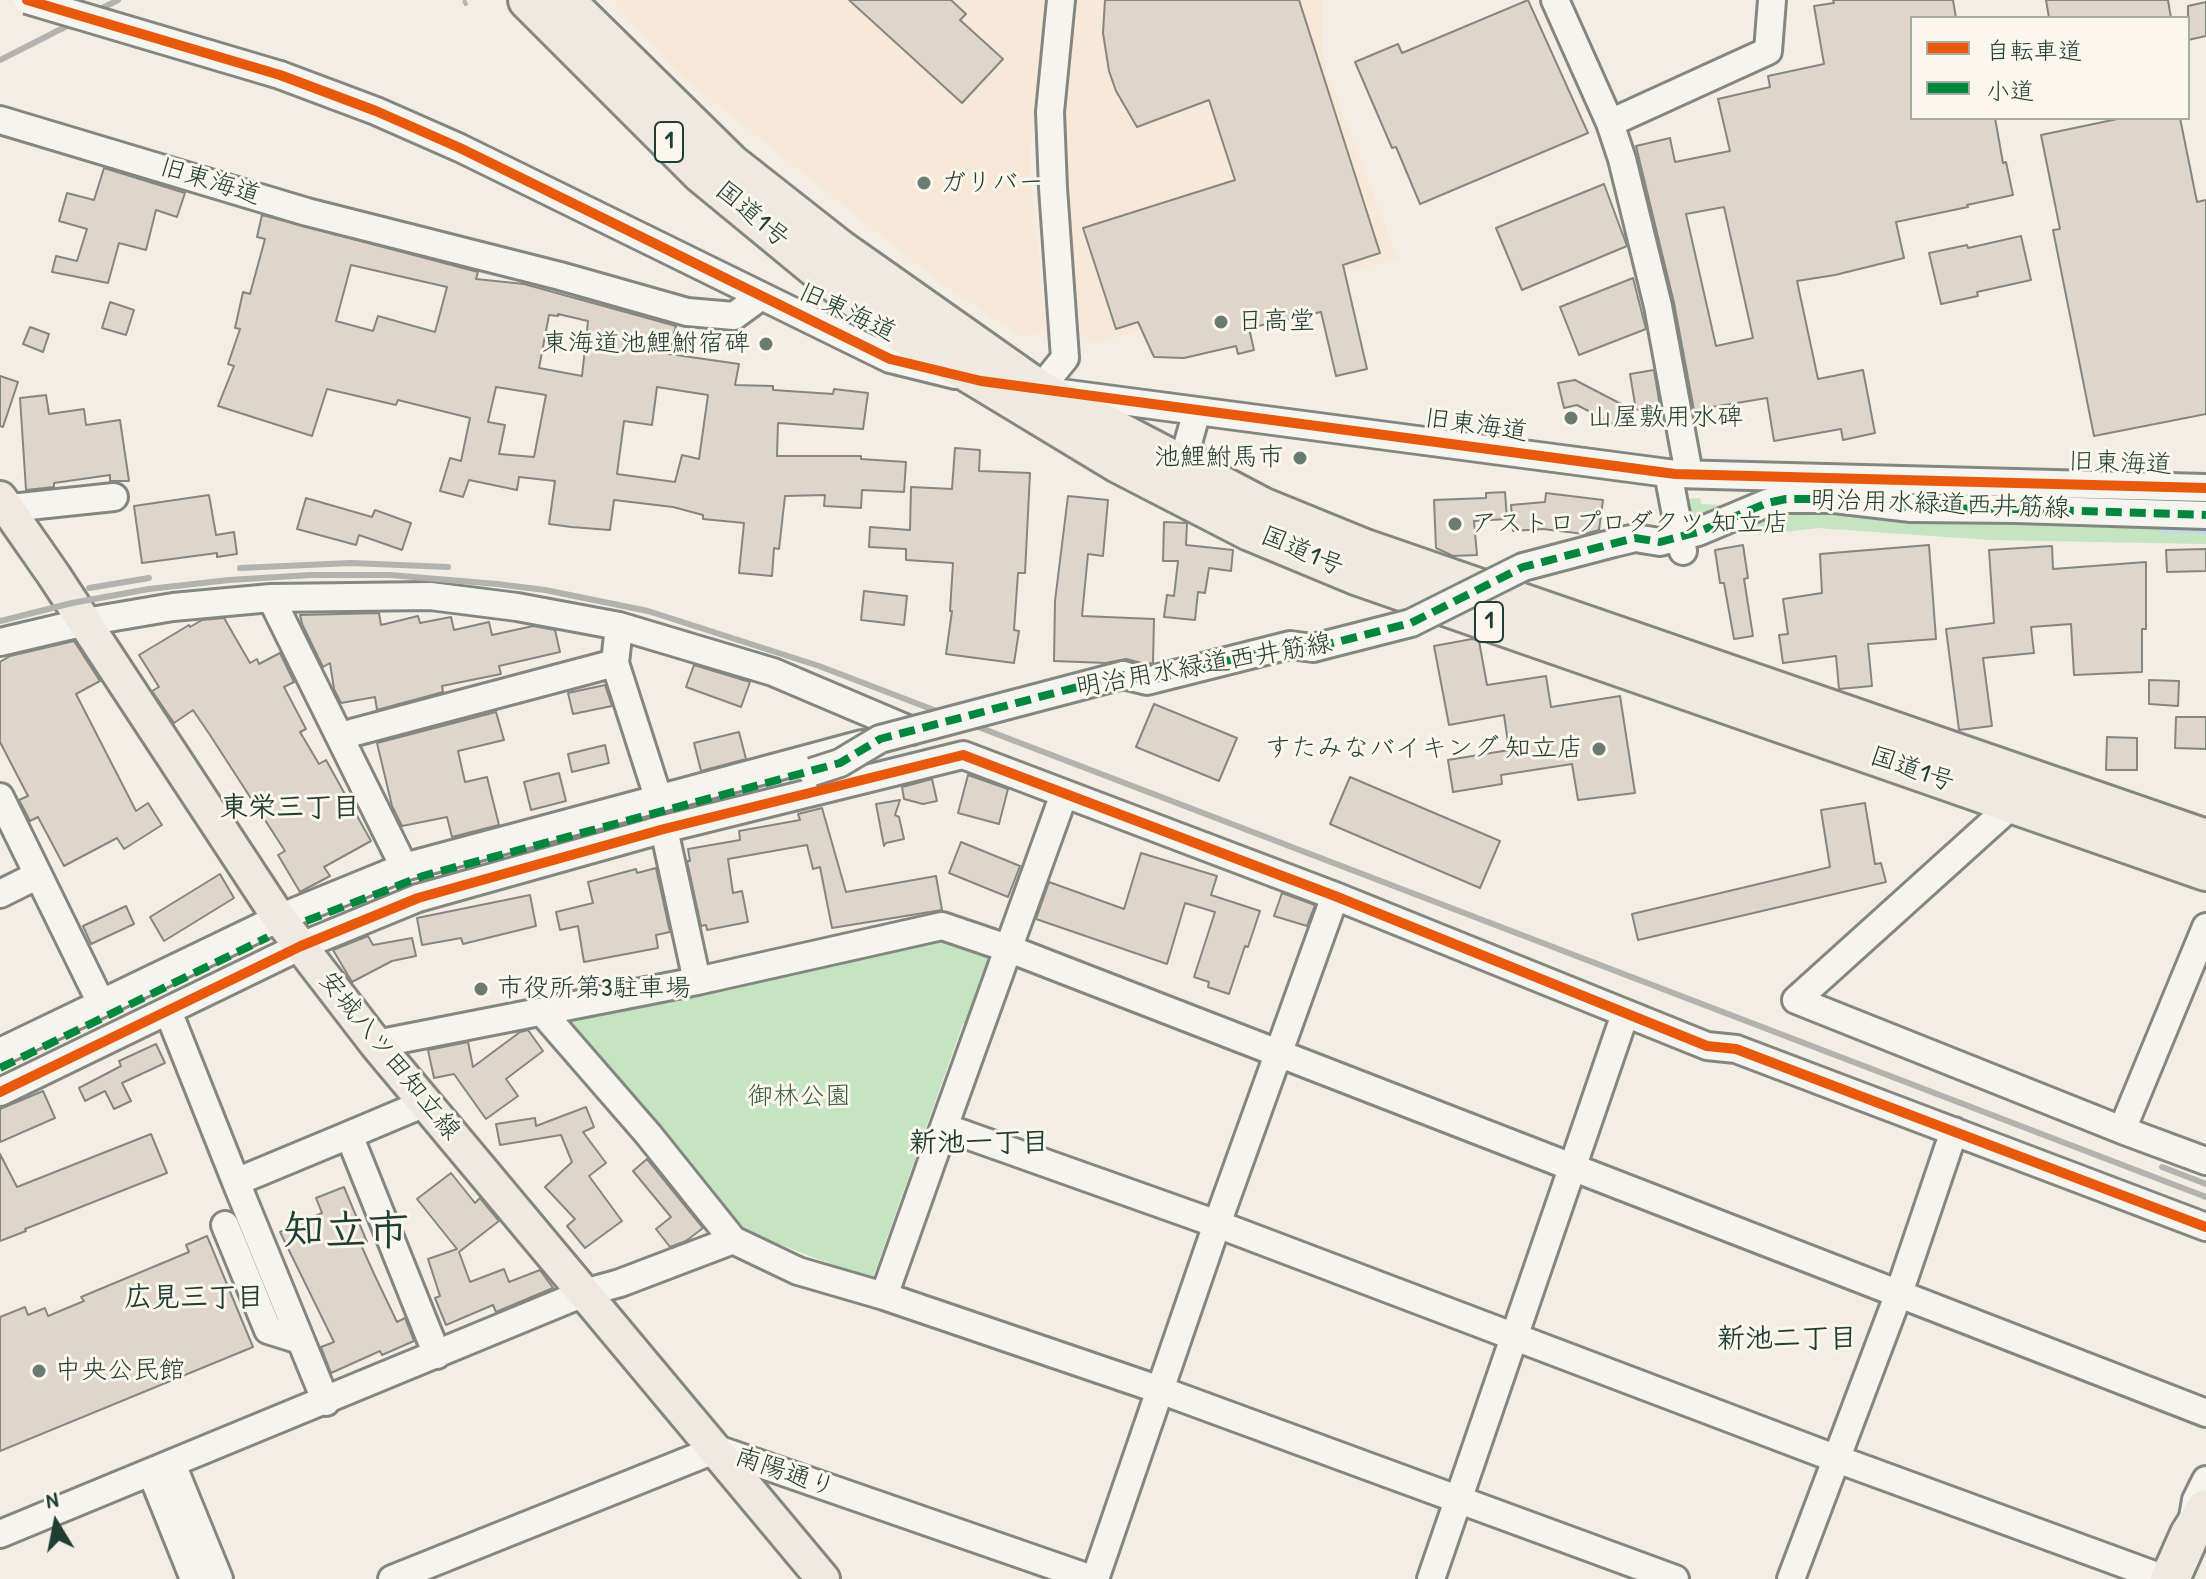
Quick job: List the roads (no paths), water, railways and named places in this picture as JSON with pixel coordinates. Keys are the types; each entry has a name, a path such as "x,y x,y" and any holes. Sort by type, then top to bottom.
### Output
{"highway":[{"name":"国道1号","path":"528,0 701,173 830,260 1039,390 1262,507 1365,549 2206,839"},
{"name":"国道1号","path":"564,0 898,330 1118,463 1250,531 1343,569 2206,871"},
{"path":"2167,1579 2201,1530"},
{"path":"2193,1579 2201,1530"}],"main road":[{"name":"安城八ツ田知立線","path":"2,505 85,622 289,931 376,1044 823,1579"}],"street":[{"path":"27,0 280,75 376,111 460,148 760,297"},
{"path":"1039,390 1065,358 1050,112 1061,0"},
{"path":"1555,0 1610,123 1658,306 1678,474 1682,545"},
{"path":"1610,123 1768,51 1772,0"},
{"name":"旧東海道","path":"0,120 307,212 560,276 687,312 734,316 760,297 890,359 981,381 1678,474 2206,488"},
{"path":"1197,411 1188,443 1197,472"},
{"path":"2,505 114,497"},
{"name":"明治用水緑道西井筋線","path":"0,1068 289,931 423,876 812,772 840,763 880,739 1123,675 1147,681 1290,645 1313,648 1411,623 1523,567 1635,538 1682,545 1698,532 1767,503 1786,499 1834,499 1911,508 2206,515"},
{"path":"0,642 85,622 173,607 271,598 430,596 517,607 619,626 773,672 912,731 404,867 289,931 168,1011 0,1092"},
{"path":"271,598 404,867"},
{"path":"619,626 615,663 658,797"},
{"path":"340,736 615,663"},
{"path":"0,1052 101,1003 289,931 664,829 963,755 1335,896 1707,1046 1736,1049 2206,1227"},
{"path":"884,1296 1064,794"},
{"path":"0,797 101,1003"},
{"path":"2012,805 1796,1000 2206,1161"},
{"path":"664,829 697,981"},
{"path":"0,894 38,875"},
{"path":"1094,1579 1335,896"},
{"path":"376,1044 697,981 942,926 1007,948 2206,1413"},
{"path":"2122,1130 2206,927"},
{"path":"168,1011 326,1402"},
{"path":"542,1012 648,1134 733,1240 798,1271 884,1296 1160,1390 1675,1579"},
{"path":"1431,1579 1625,1014"},
{"path":"236,1182 425,1103"},
{"path":"944,1127 1217,1224 1837,1459 2167,1579"},
{"path":"1791,1579 1899,1293 1954,1131"},
{"path":"349,1135 437,1355"},
{"path":"225,1225 268,1330 300,1340"},
{"path":"0,1534 584,1293 620,1283 733,1240"},
{"name":"南陽通り","path":"392,1579 717,1449 1094,1579"},
{"path":"161,1468 194,1579"},
{"path":"161,1468 219,1579"},
{"path":"2201,1530 2196,1500 2206,1480"}],"water":[{"path":"2160,520 2206,522 2206,535 2195,532 2164,533 2159,528"}],"railway":[{"path":"0,60 118,0"},
{"path":"240,568 351,563 448,567"},
{"path":"0,621 72,603 149,589 311,575 390,575 497,584 545,590 648,611 819,666 2206,1197"},
{"path":"89,588 149,578"},
{"path":"2162,1167 2206,1184"}],"place":[{"name":"ガリバー","path":"924,183"},
{"name":"日高堂","path":"1221,322"},
{"name":"東海道池鯉鮒宿碑","path":"766,344"},
{"name":"山屋敷用水碑","path":"1571,418"},
{"name":"池鯉鮒馬市","path":"1300,458"},
{"name":"アストロプロダクツ 知立店","path":"1455,524"},
{"name":"すたみなバイキング 知立店","path":"1599,749"},
{"name":"市役所第3駐車場","path":"481,989"},
{"name":"中央公民館","path":"39,1371"}],"district":[{"name":"東栄三丁目","path":"290,809"},
{"name":"新池一丁目","path":"979,1144"},
{"name":"知立市","path":"346,1233"},
{"name":"広見三丁目","path":"194,1299"},
{"name":"新池二丁目","path":"1787,1340"}],"park label":[{"name":"御林公園","path":"799,1097"}]}
